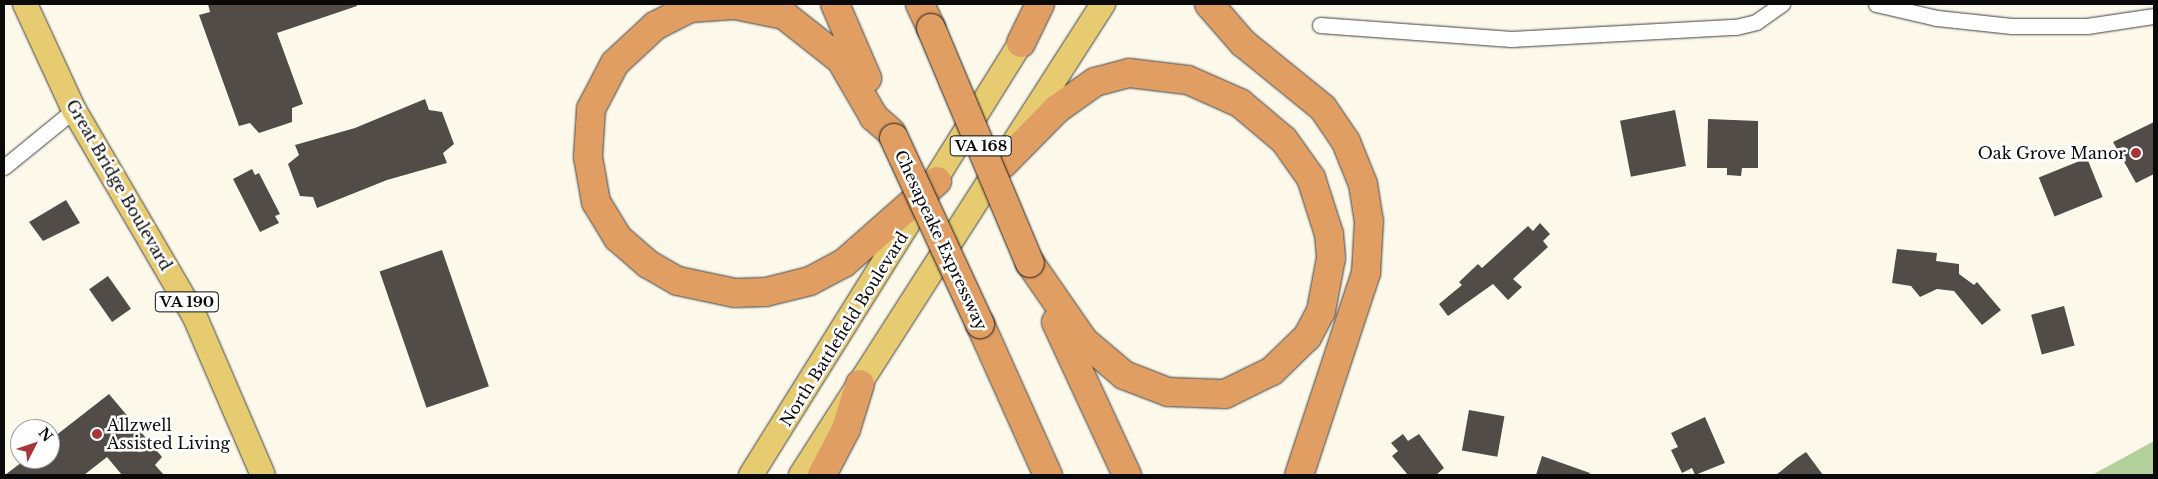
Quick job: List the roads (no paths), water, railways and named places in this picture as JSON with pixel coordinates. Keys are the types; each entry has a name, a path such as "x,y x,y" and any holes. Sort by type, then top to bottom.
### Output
{"highway":[{"path":"892,135 874,117 841,60 784,15 736,4 690,8 655,26 615,63 591,109 588,157 596,202 618,238 648,264 678,281 735,293 766,292 810,281 844,263 937,181"},
{"name":"Chesapeake Expressway","path":"834,4 1048,475"},
{"name":"VA 168","path":"920,4 1030,263 1127,475"},
{"path":"1020,42 1040,4"},
{"path":"1209,4 1243,43 1301,86 1328,114 1346,142 1363,184 1369,221 1366,273 1299,475"},
{"path":"1003,164 1057,108 1095,82 1128,73 1188,80 1240,103 1284,140 1311,178 1329,234 1331,258 1324,303 1307,337 1272,371 1226,394 1168,392 1124,375 1084,341 1030,263"},
{"path":"822,475 846,429 860,384"},
{"path":"1023,418 1041,475"}],"main road":[{"name":"Great Bridge Boulevard","path":"25,4 74,110 194,315 263,475"},
{"name":"North Battlefield Boulevard","path":"751,475 937,181 1020,42 1046,4"},
{"path":"802,475 1003,164 1103,4"}],"street":[{"path":"1320,25 1511,39 1736,27 1756,22 1782,4"},
{"path":"1876,4 1937,18 2012,26 2087,26 2154,16"},
{"path":"4,167 74,110"}],"place":[{"name":"Oak Grove Manor","path":"2136,153"},
{"name":"Allzwell Assisted Living","path":"97,434"}]}
